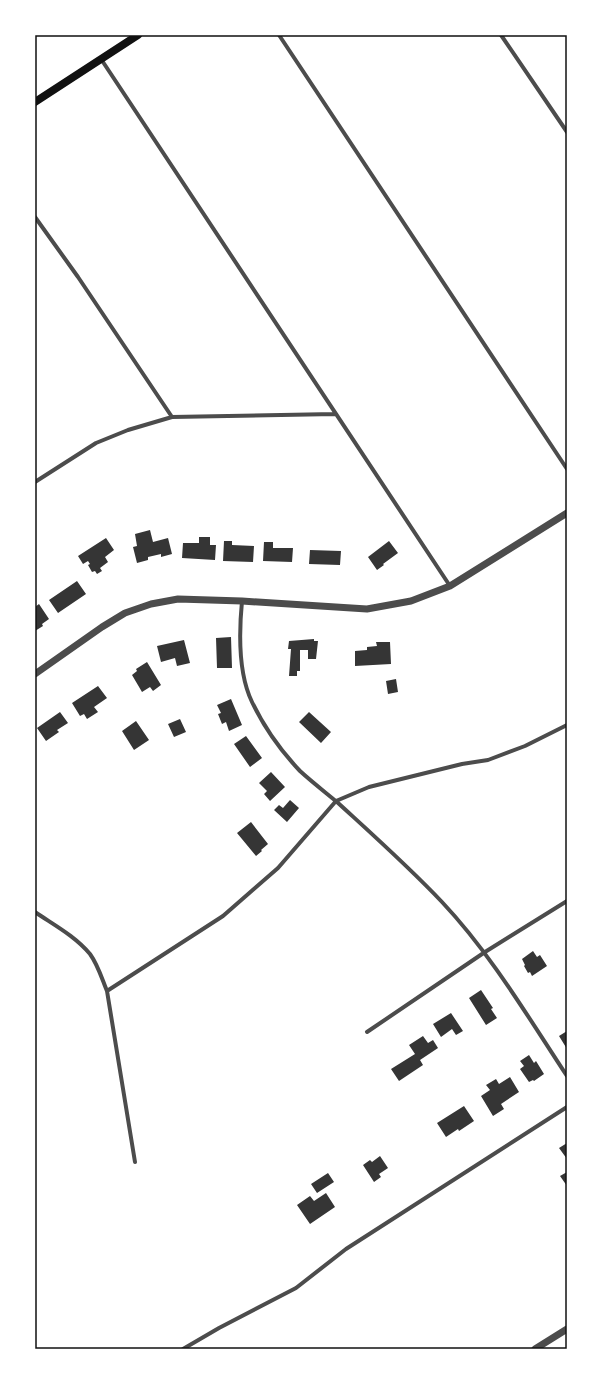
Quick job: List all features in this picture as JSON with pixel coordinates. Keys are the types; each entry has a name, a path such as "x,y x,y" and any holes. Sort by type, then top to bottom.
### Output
{"main road":[{"path":"35,102 138,35"}],"street":[{"path":"279,35 567,470"},
{"path":"501,35 567,132"},
{"path":"101,59 450,586"},
{"path":"35,217 78,277 172,417"},
{"path":"35,482 96,443 128,430 172,417 335,414"},
{"path":"35,674 102,627 125,613 151,604 178,599 242,601 367,609 411,601 450,586 567,513"},
{"path":"242,601 240,651 245,679 251,701 267,730 302,772 336,801 443,903 485,952 567,1076"},
{"path":"107,991 223,916 240,902 278,868 336,801 369,787 462,764 488,760 525,746 567,724"},
{"path":"367,1032 485,952 567,901"},
{"path":"35,912 72,936 90,954 98,968 107,991 135,1162"},
{"path":"184,1349 219,1328 296,1288 346,1249 567,1107"},
{"path":"535,1349 567,1329"}],"building":[{"path":"150,530 153,542 168,538 172,554 161,557 161,554 148,557 148,560 137,563 133,547 137,546 135,534"},
{"path":"199,537 210,537 210,545 216,545 215,560 182,558 183,543 199,543"},
{"path":"106,538 114,550 105,557 108,562 100,568 102,571 97,574 95,571 92,572 88,565 90,564 88,561 83,564 78,556"},
{"path":"224,541 232,541 232,545 254,546 253,562 223,561"},
{"path":"389,541 398,553 377,570 368,557"},
{"path":"264,542 273,542 273,548 293,548 292,562 263,561"},
{"path":"310,550 341,551 340,565 309,564"},
{"path":"77,581 86,594 58,613 49,600"},
{"path":"39,604 49,619 42,624 43,626 35,631 35,607"},
{"path":"231,637 232,668 217,668 216,638"},
{"path":"314,639 314,641 318,641 316,659 308,659 308,650 300,650 300,671 297,671 297,676 289,676 291,649 288,649 289,641"},
{"path":"184,640 190,663 177,666 175,658 161,662 157,646"},
{"path":"376,642 390,642 391,664 355,666 355,651 367,650 367,647 377,646"},
{"path":"147,662 161,685 153,691 150,687 142,692 132,675 137,671 136,669"},
{"path":"396,679 398,692 388,694 386,681"},
{"path":"98,686 107,698 94,707 98,712 87,719 84,714 80,716 72,703"},
{"path":"231,699 242,725 229,731 226,722 222,724 218,714 221,713 217,705"},
{"path":"60,712 68,723 57,730 59,732 46,741 37,728"},
{"path":"309,712 331,732 321,743 299,722"},
{"path":"180,719 186,732 174,737 168,724"},
{"path":"136,721 149,740 134,750 122,731"},
{"path":"246,736 262,758 250,767 234,744"},
{"path":"271,772 285,787 270,801 264,794 267,791 259,783"},
{"path":"290,800 299,808 287,822 274,810 279,805 283,808"},
{"path":"251,822 268,844 256,856 237,833"},
{"path":"533,951 537,957 540,955 547,966 532,976 530,972 528,973 522,959"},
{"path":"481,990 493,1008 491,1009 497,1018 486,1025 469,998"},
{"path":"451,1013 463,1031 456,1035 452,1029 441,1037 433,1024"},
{"path":"567,1031 567,1049 559,1036"},
{"path":"423,1036 428,1043 433,1040 438,1048 420,1060 423,1065 399,1081 391,1069 415,1054 409,1045"},
{"path":"529,1055 534,1063 536,1061 544,1074 534,1081 529,1082 520,1069 524,1066 520,1061"},
{"path":"510,1077 519,1092 501,1104 504,1109 493,1116 481,1096 490,1090 486,1085 496,1079 499,1084"},
{"path":"464,1106 474,1121 459,1131 458,1129 446,1137 437,1123"},
{"path":"567,1143 567,1159 559,1148"},
{"path":"380,1156 388,1168 379,1174 381,1177 374,1182 363,1165 370,1160 372,1162"},
{"path":"567,1172 567,1186 560,1176"},
{"path":"328,1173 334,1182 317,1193 311,1184"},
{"path":"326,1193 335,1207 310,1224 297,1205 310,1196 314,1201"}]}
